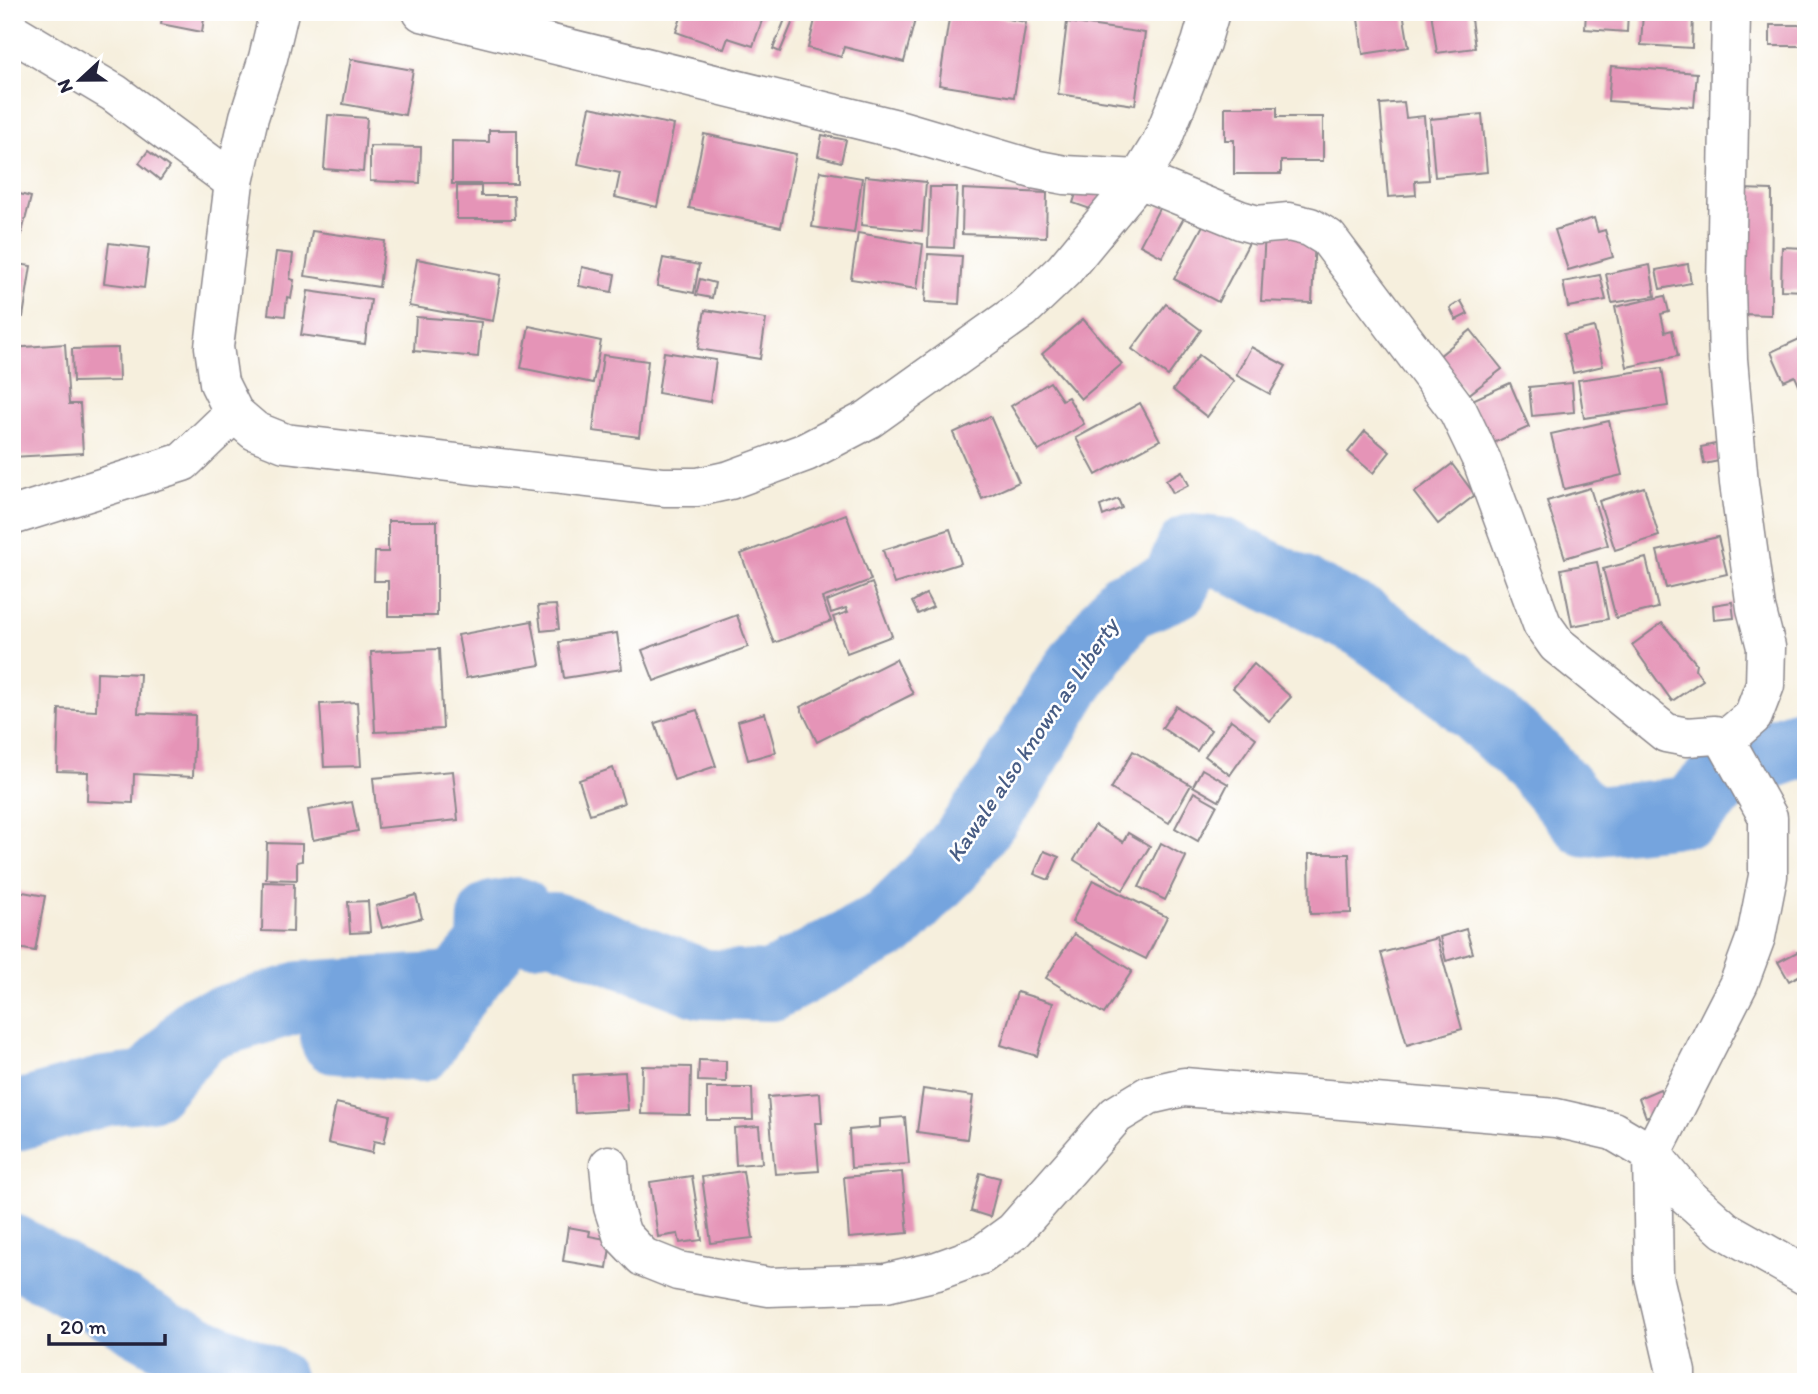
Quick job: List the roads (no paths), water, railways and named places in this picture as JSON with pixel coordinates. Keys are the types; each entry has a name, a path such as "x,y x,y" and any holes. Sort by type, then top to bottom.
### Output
{"street":[{"path":"279,12 268,58 248,117 234,182 214,347 219,383 234,413 255,431 285,443 664,487 698,487 730,480 806,452 869,419 1023,309 1064,270 1139,179 1161,143 1201,43 1210,12"},
{"path":"422,12 901,130 1032,169 1065,175 1139,179 1240,220 1257,225 1289,222 1299,224 1328,238 1458,411 1482,461 1542,624 1557,645 1666,733 1687,737 1715,735 1728,745 1768,817 1768,876 1756,937 1739,983 1652,1154 1654,1277 1676,1382"},
{"path":"1728,745 1753,716 1765,685 1766,647 1756,608 1739,483 1728,359 1726,288 1731,12"},
{"path":"12,32 114,93 234,182"},
{"path":"12,516 183,462 234,413"},
{"path":"609,1165 613,1207 622,1235 643,1257 678,1271 769,1287 886,1283 937,1271 981,1255 1014,1231 1116,1115 1149,1095 1184,1087 1556,1118 1613,1130 1652,1154 1688,1196 1725,1230 1806,1276"}],"waterway":[{"name":"Kawale also known as Liberty","path":"335,1039 420,1047 457,987 492,946 493,916 517,912 531,930 553,927 703,984 771,986 890,923 949,864 1006,787 1066,686 1125,606 1175,585 1191,549 1220,552 1364,623 1451,685 1537,764 1587,822 1690,811 1733,767 1806,742"},
{"path":"301,996 457,987"},
{"name":"Kawale also known as Liberty","path":"12,1117 105,1091 150,1086 202,1027 305,996"},
{"path":"12,1249 163,1335 271,1382"}]}
